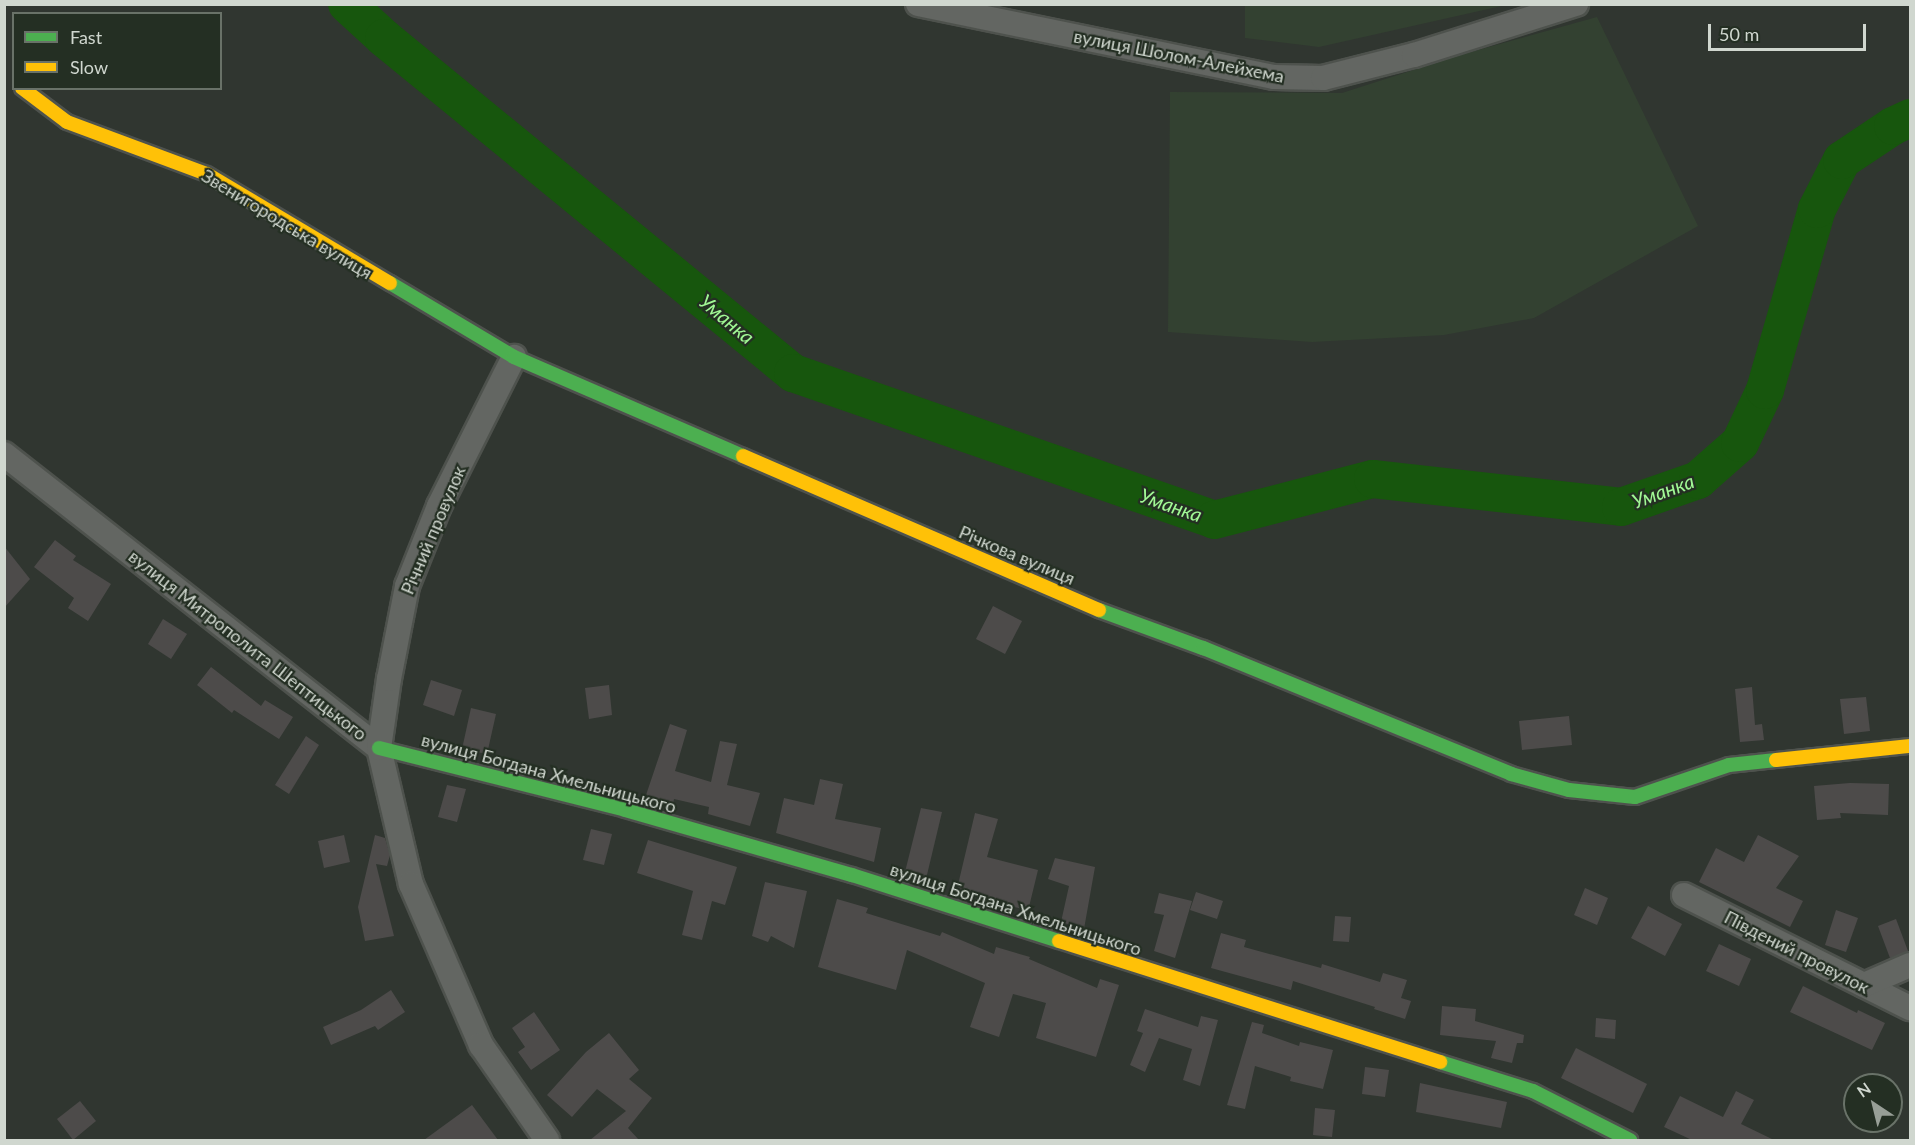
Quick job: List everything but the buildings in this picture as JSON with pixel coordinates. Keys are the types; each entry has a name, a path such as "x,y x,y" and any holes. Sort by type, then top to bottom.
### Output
{"street":[{"name":"вулиця Шолом-Алейхема","path":"918,4 1274,77 1323,78 1414,55 1576,4"},
{"name":"Звенигородська вулиця","path":"25,90 67,122 207,174 514,357"},
{"name":"Річний провулок","path":"379,748 388,679 407,586 439,506 514,357"},
{"name":"Річкова вулиця","path":"514,357 1091,607 1203,648 1511,774 1569,790 1635,797 1729,765 1911,746"},
{"name":"вулиця Митрополита Шептицького","path":"4,454 379,748 411,884 481,1045 546,1140"},
{"name":"вулиця Богдана Хмельницького","path":"379,748 625,810 852,875 1533,1091 1630,1140"},
{"name":"Південий провулок","path":"1684,895 1911,1008"},
{"path":"1864,985 1911,965"}],"shaded area":[{"path":"1245,4 1506,5 1319,47 1245,38"},
{"path":"1597,17 1698,226 1534,318 1444,335 1312,342 1168,332 1170,92 1342,93 1460,55"}],"waterway":[{"name":"Уманка","path":"347,4 384,38 793,373 1214,520 1373,479 1621,507 1698,480 1740,443 1765,390 1817,209 1842,160 1893,126 1910,118"}],"traffic: fast":[{"path":"390,283 514,357 743,456"},
{"path":"1099,610 1203,648 1511,774 1569,790 1635,797 1729,765 1776,760"},
{"path":"379,748 625,810 852,875 1059,941"},
{"path":"1440,1062 1533,1091 1630,1140"}],"traffic: slow":[{"path":"25,90 67,122 207,174 390,283"},
{"path":"743,456 1099,610"},
{"path":"1776,760 1910,746"},
{"path":"1059,941 1440,1062"}]}
